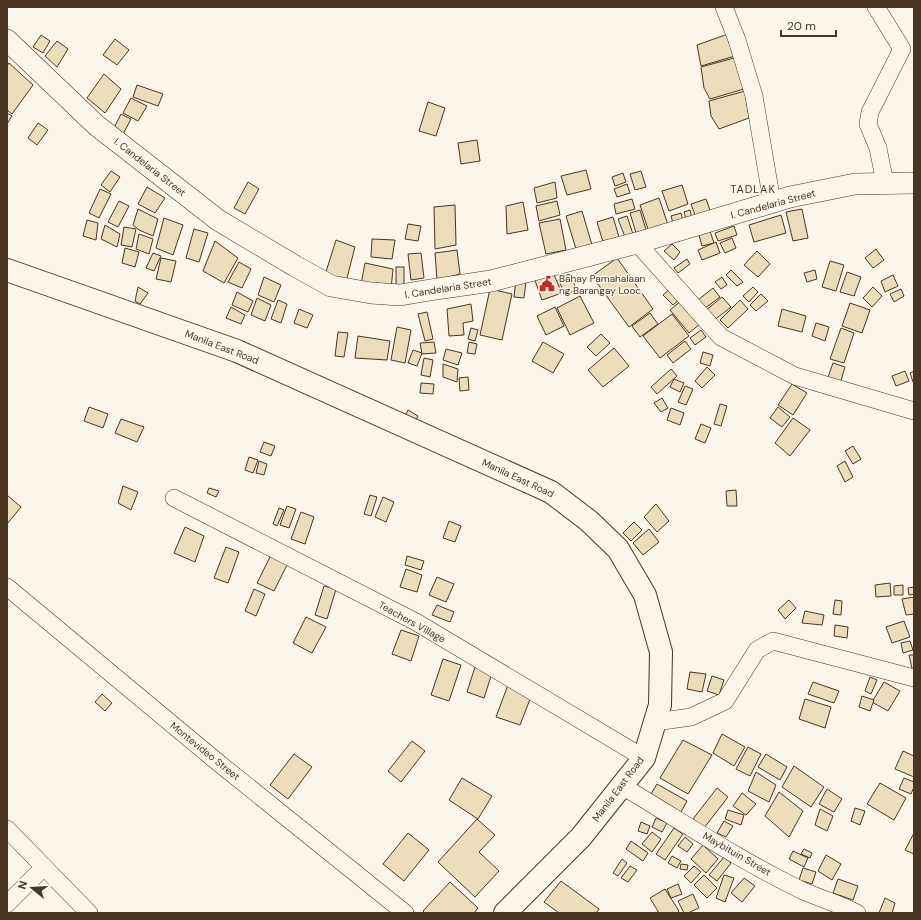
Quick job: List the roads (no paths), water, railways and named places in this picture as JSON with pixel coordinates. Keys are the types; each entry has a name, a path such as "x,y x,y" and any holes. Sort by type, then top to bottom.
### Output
{"main road":[{"name":"Manila East Road","path":"7,270 237,351 551,492 589,521 618,549 645,595 662,652 660,704 644,758 581,838 504,913"}],"street":[{"path":"724,7 737,40 754,96 772,202"},
{"path":"876,7 902,49 870,112 868,124 878,148 885,183"},
{"name":"I. Candelaria Street","path":"7,40 96,125 218,220 331,286 371,293 400,295 491,282 637,243 790,197 855,184 914,183"},
{"path":"637,243 721,337 795,376 914,411"},
{"name":"Teachers Village","path":"174,498 416,622 644,758"},
{"name":"Montevideo Street","path":"7,587 209,755 405,913"},
{"path":"655,722 691,717 725,701 757,650 773,641 914,678"},
{"name":"Maybituin Street","path":"622,786 737,855 790,884 857,913"},
{"path":"10,837 44,867 89,913"},
{"path":"7,904 44,867"}],"place":[{"name":"Bahay Pamahalaan ng Barangay Looc","path":"547,284"}],"district":[{"name":"TADLAK","path":"753,189"}]}
